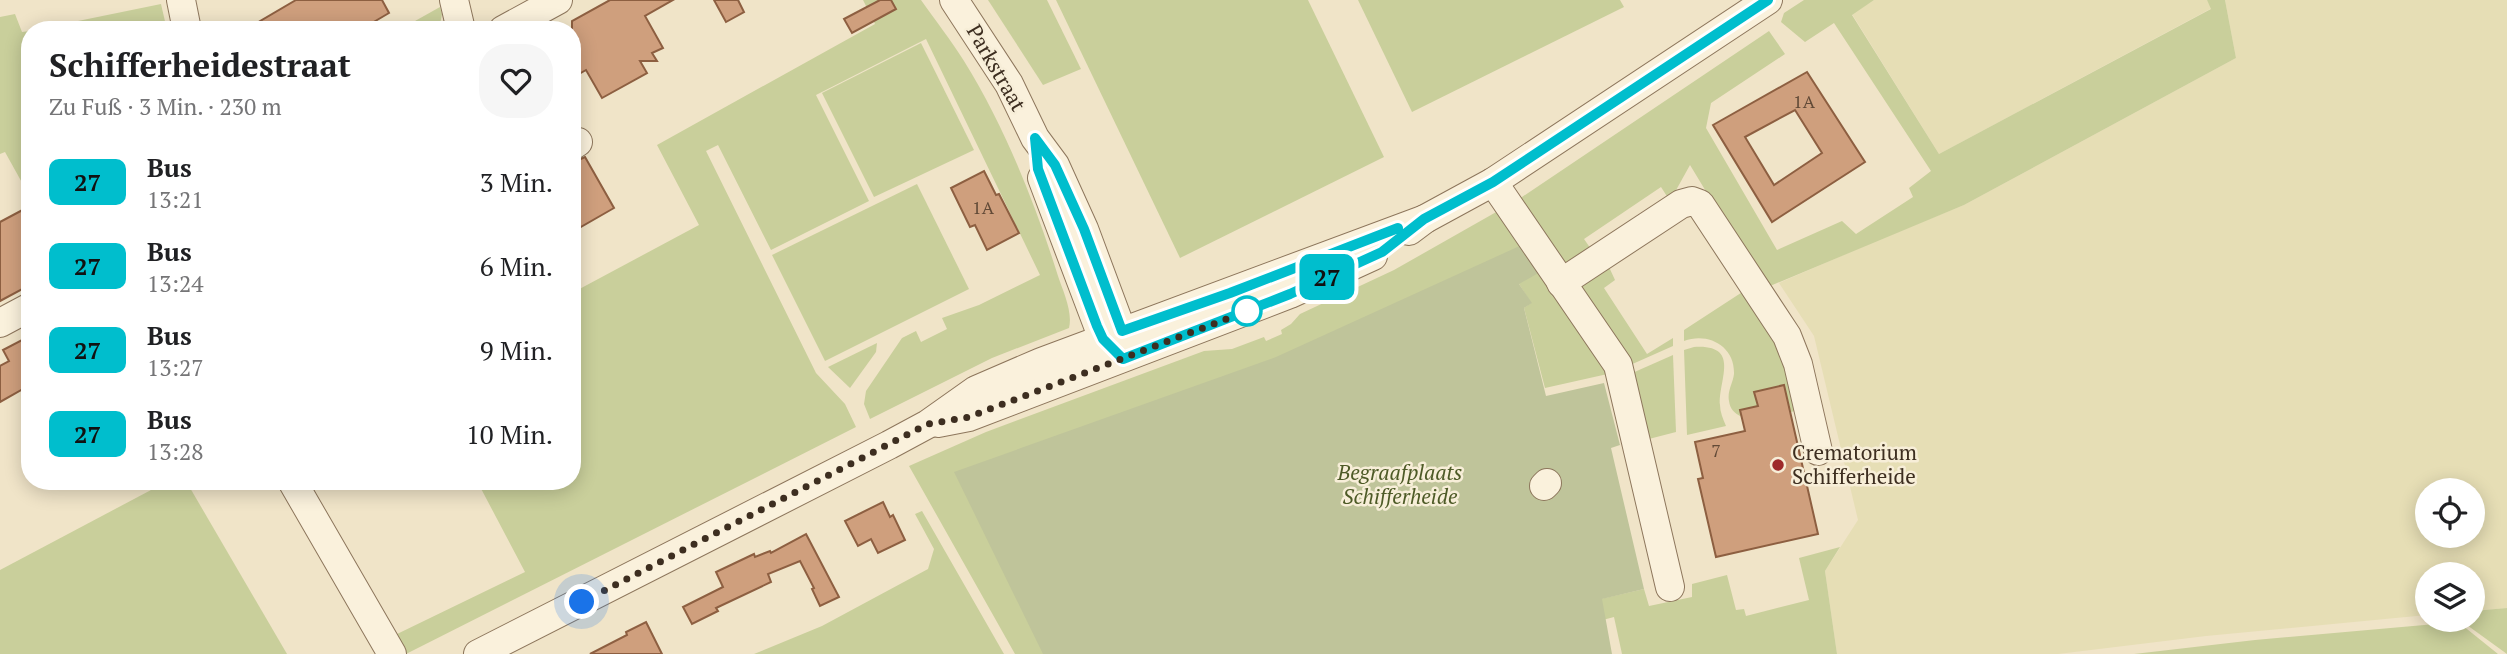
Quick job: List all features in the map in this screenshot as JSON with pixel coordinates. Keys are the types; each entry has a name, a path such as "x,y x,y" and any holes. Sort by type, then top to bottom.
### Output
{"street":[{"path":"181,0 185,21"},
{"path":"454,0 459,21"},
{"path":"520,21 558,0"},
{"name":"Parkstraat","path":"954,0 1009,84 1035,138 1038,169 1116,343"},
{"path":"478,654 928,424 976,390 1116,343 1290,294 1382,252 1424,219 1493,182 1765,2"},
{"path":"1493,182 1618,365 1670,587"},
{"path":"1561,283 1681,204 1692,201 1700,204 1787,336 1797,363 1818,451"},
{"path":"0,323 21,312"},
{"path":"297,490 392,654"}],"shaded area":[{"path":"1874,0 2207,0 2212,8 1939,154 1852,14"},
{"path":"2225,0 2507,0 2507,608 2485,610 2485,562 2415,562 2415,616 2206,636 2058,654 1837,654 1825,571 1858,520 1814,336 1779,283 1964,205 2236,58"}],"green space":[{"path":"863,0 921,0 964,61 993,112 1029,193 1067,302 1069,328 992,358 870,419 864,404 866,391 902,338 916,331 921,342 947,329 942,318 979,305 1040,275 926,39 816,95 869,201 771,250 718,145 706,151 816,373 845,404 856,427 406,654 395,635 525,572 482,490 581,490 581,288 699,225 657,145 875,24"},
{"path":"988,0 1047,0 1081,69 1043,85"},
{"path":"1056,0 1308,0 1384,157 1180,258"},
{"path":"1358,0 1620,0 1624,7 1412,112"},
{"path":"1804,0 1874,0 1852,15 1939,154 2211,9 2207,0 2225,0 2236,58 1964,205 1770,286 1767,292 1690,165 1670,201 1661,187 1584,239 1593,252 1565,268 1519,199 1769,31 1785,54 1711,103 1706,128 1777,250 1842,221 1856,234 1913,197 1909,188 1931,171 1834,23 1805,42 1781,22 1784,13"},
{"path":"161,4 165,21 78,21"},
{"path":"440,7 441,21 415,21"},
{"path":"15,14 21,29 21,181 5,152 0,154 0,17"},
{"path":"921,43 974,150 874,197 822,93"},
{"path":"917,184 969,289 825,361 772,255"},
{"path":"1498,211 1612,373 1545,388 1524,308 1531,303 1509,268 1115,654 1015,654 909,466 986,432 1204,351 1232,349 1264,337 1266,341 1282,334 1281,330 1300,314 1394,270"},
{"name":"Begraafplaats Schifferheide","path":"1524,244 1542,271 1519,284 1532,303 1524,308 1546,396 1604,383 1620,445 1611,448 1644,589 1602,599 1612,654 1043,654 954,472 1276,357"},
{"path":"1609,267 1615,280 1604,288 1647,354 1673,338 1673,346 1628,366 1579,284"},
{"path":"1747,289 1784,348 1798,410 1791,412 1784,385 1760,406 1740,410 1742,417 1730,404 1729,394 1734,374 1733,364 1725,349 1702,338 1684,341 1684,330"},
{"path":"877,343 876,352 850,388 828,367"},
{"path":"1694,347 1718,351 1723,358 1720,405 1726,426 1687,435 1684,350"},
{"path":"1673,355 1676,432 1645,440 1630,374"},
{"path":"151,490 191,490 287,654 0,654 0,570"},
{"path":"922,511 1004,654 754,654 822,626 928,569 934,549 915,514"},
{"path":"1840,547 1825,571 1837,654 1622,654 1614,617 1546,635 1391,654 1395,646 1644,589 1649,606 1692,597 1692,584 1727,575 1736,610 1744,609 1746,616 1809,600 1799,558"},
{"path":"2507,608 2507,654 2477,632 2485,632 2485,610"},
{"path":"2415,626 2415,632 2471,632 2498,654 2134,654"}],"building":[{"path":"296,0 382,0 389,13 375,21 260,21"},
{"path":"610,0 673,0 645,16 663,48 652,53 657,61 640,61 647,73 602,98 586,70 581,73 581,21 572,21"},
{"path":"714,0 738,0 744,12 726,22"},
{"path":"880,0 891,0 896,9 852,33 844,19"},
{"path":"1807,72 1865,162 1772,222 1713,125","holes":["1795,110 1822,153 1774,185 1745,137"]},
{"path":"585,157 614,208 581,227 581,159"},
{"path":"984,171 1019,233 987,250 975,225 970,227 951,188"},
{"path":"21,211 21,290 0,301 0,222"},
{"path":"21,341 21,390 0,402 0,366 9,361 3,350"},
{"name":"Crematorium Schifferheide","path":"1784,385 1818,534 1716,557 1698,479 1703,478 1695,442 1745,431 1740,410 1758,406 1754,392"},
{"path":"883,502 890,517 893,515 905,540 878,553 871,539 858,546 845,521"},
{"path":"806,534 839,597 820,606 800,561 768,574 771,582 716,608 718,611 692,624 683,607 723,587 716,572 754,554 755,557 770,551 771,553"},
{"path":"646,622 662,654 590,654 627,635 626,632"}],"bus line":[{"name":"27","path":"1398,228 1230,293 1122,331 1084,229 1055,165 1035,138 1038,169 1097,326 1103,339 1123,359 1290,294 1382,252 1424,219 1493,182 1768,0"}],"place":[{"name":"Crematorium Schifferheide","path":"1778,465"}],"route":[{"path":"582,602 928,424 969,417 1250,310 1247,311"}]}
